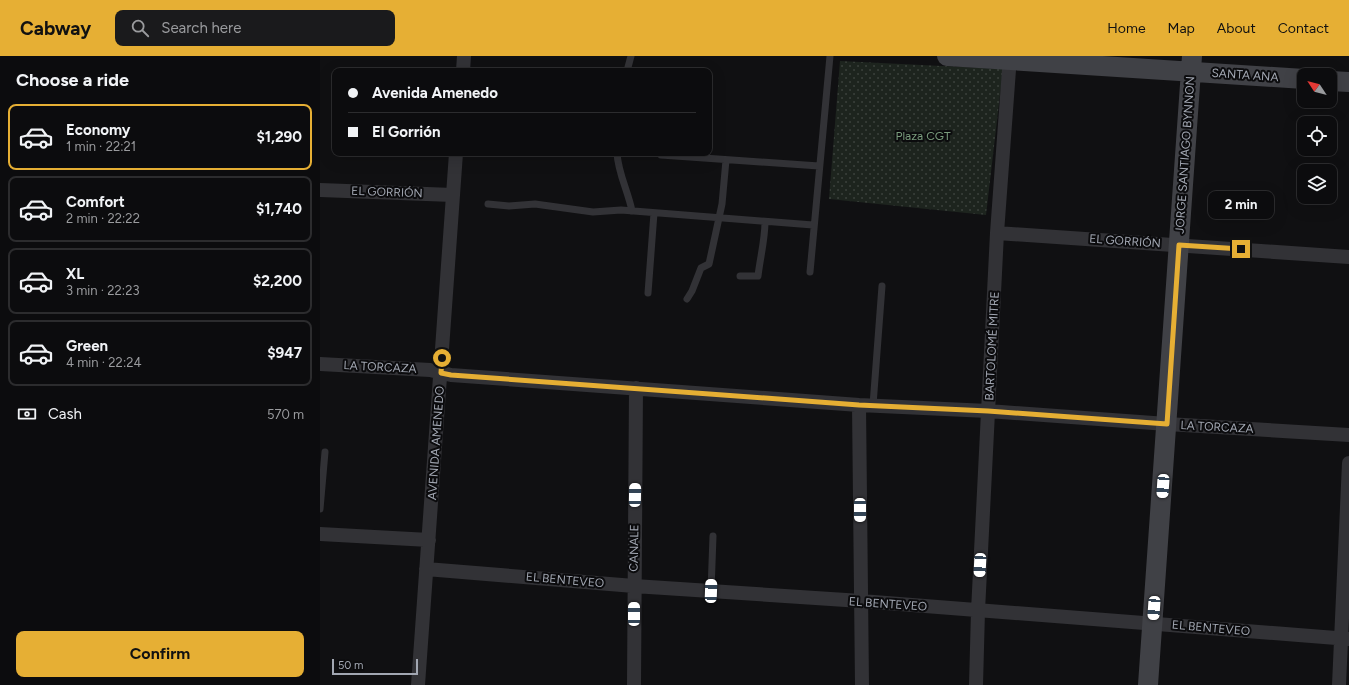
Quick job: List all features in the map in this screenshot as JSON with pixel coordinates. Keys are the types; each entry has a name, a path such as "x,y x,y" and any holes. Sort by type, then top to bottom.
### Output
{"street":[{"path":"463,68 464,56"},
{"name":"SANTA ANA","path":"947,56 1191,64 1297,78"},
{"name":"BARTOLOMÉ MITRE","path":"976,685 978,611 997,232 1010,58"},
{"name":"JORGE SANTIAGO BYNNON","path":"1148,685 1191,64"},
{"path":"1337,81 1349,82"},
{"name":"AVENIDA AMENEDO","path":"418,685 456,156"},
{"name":"EL GORRIÓN","path":"320,190 453,195"},
{"name":"EL GORRIÓN","path":"997,232 1349,257"},
{"name":"LA TORCAZA","path":"320,364 430,370 441,373 859,405 988,411 1349,435"},
{"name":"CANALE","path":"634,685 636,388"},
{"path":"859,405 862,685"},
{"path":"1339,685 1345,639 1349,464"},
{"path":"320,534 429,540"},
{"name":"EL BENTEVEO","path":"426,569 1345,639"}],"lane":[{"path":"628,68 631,56"},
{"path":"810,272 830,56"},
{"path":"618,156 620,171 630,199 632,211"},
{"path":"674,156 819,166"},
{"path":"687,299 692,291 701,268 709,264 722,204 726,160"},
{"path":"488,204 509,206 535,204 593,212 620,210 814,225"},
{"path":"648,293 654,213"},
{"path":"740,276 758,276 766,222"},
{"path":"873,405 882,286"},
{"path":"320,509 325,452"},
{"path":"711,591 713,536"}],"green space":[{"name":"Plaza CGT","path":"840,61 1003,69 986,215 829,199"}],"route":[{"path":"442,358 441,373 451,375 859,405 988,411 1167,424 1179,245 1241,249"}]}
